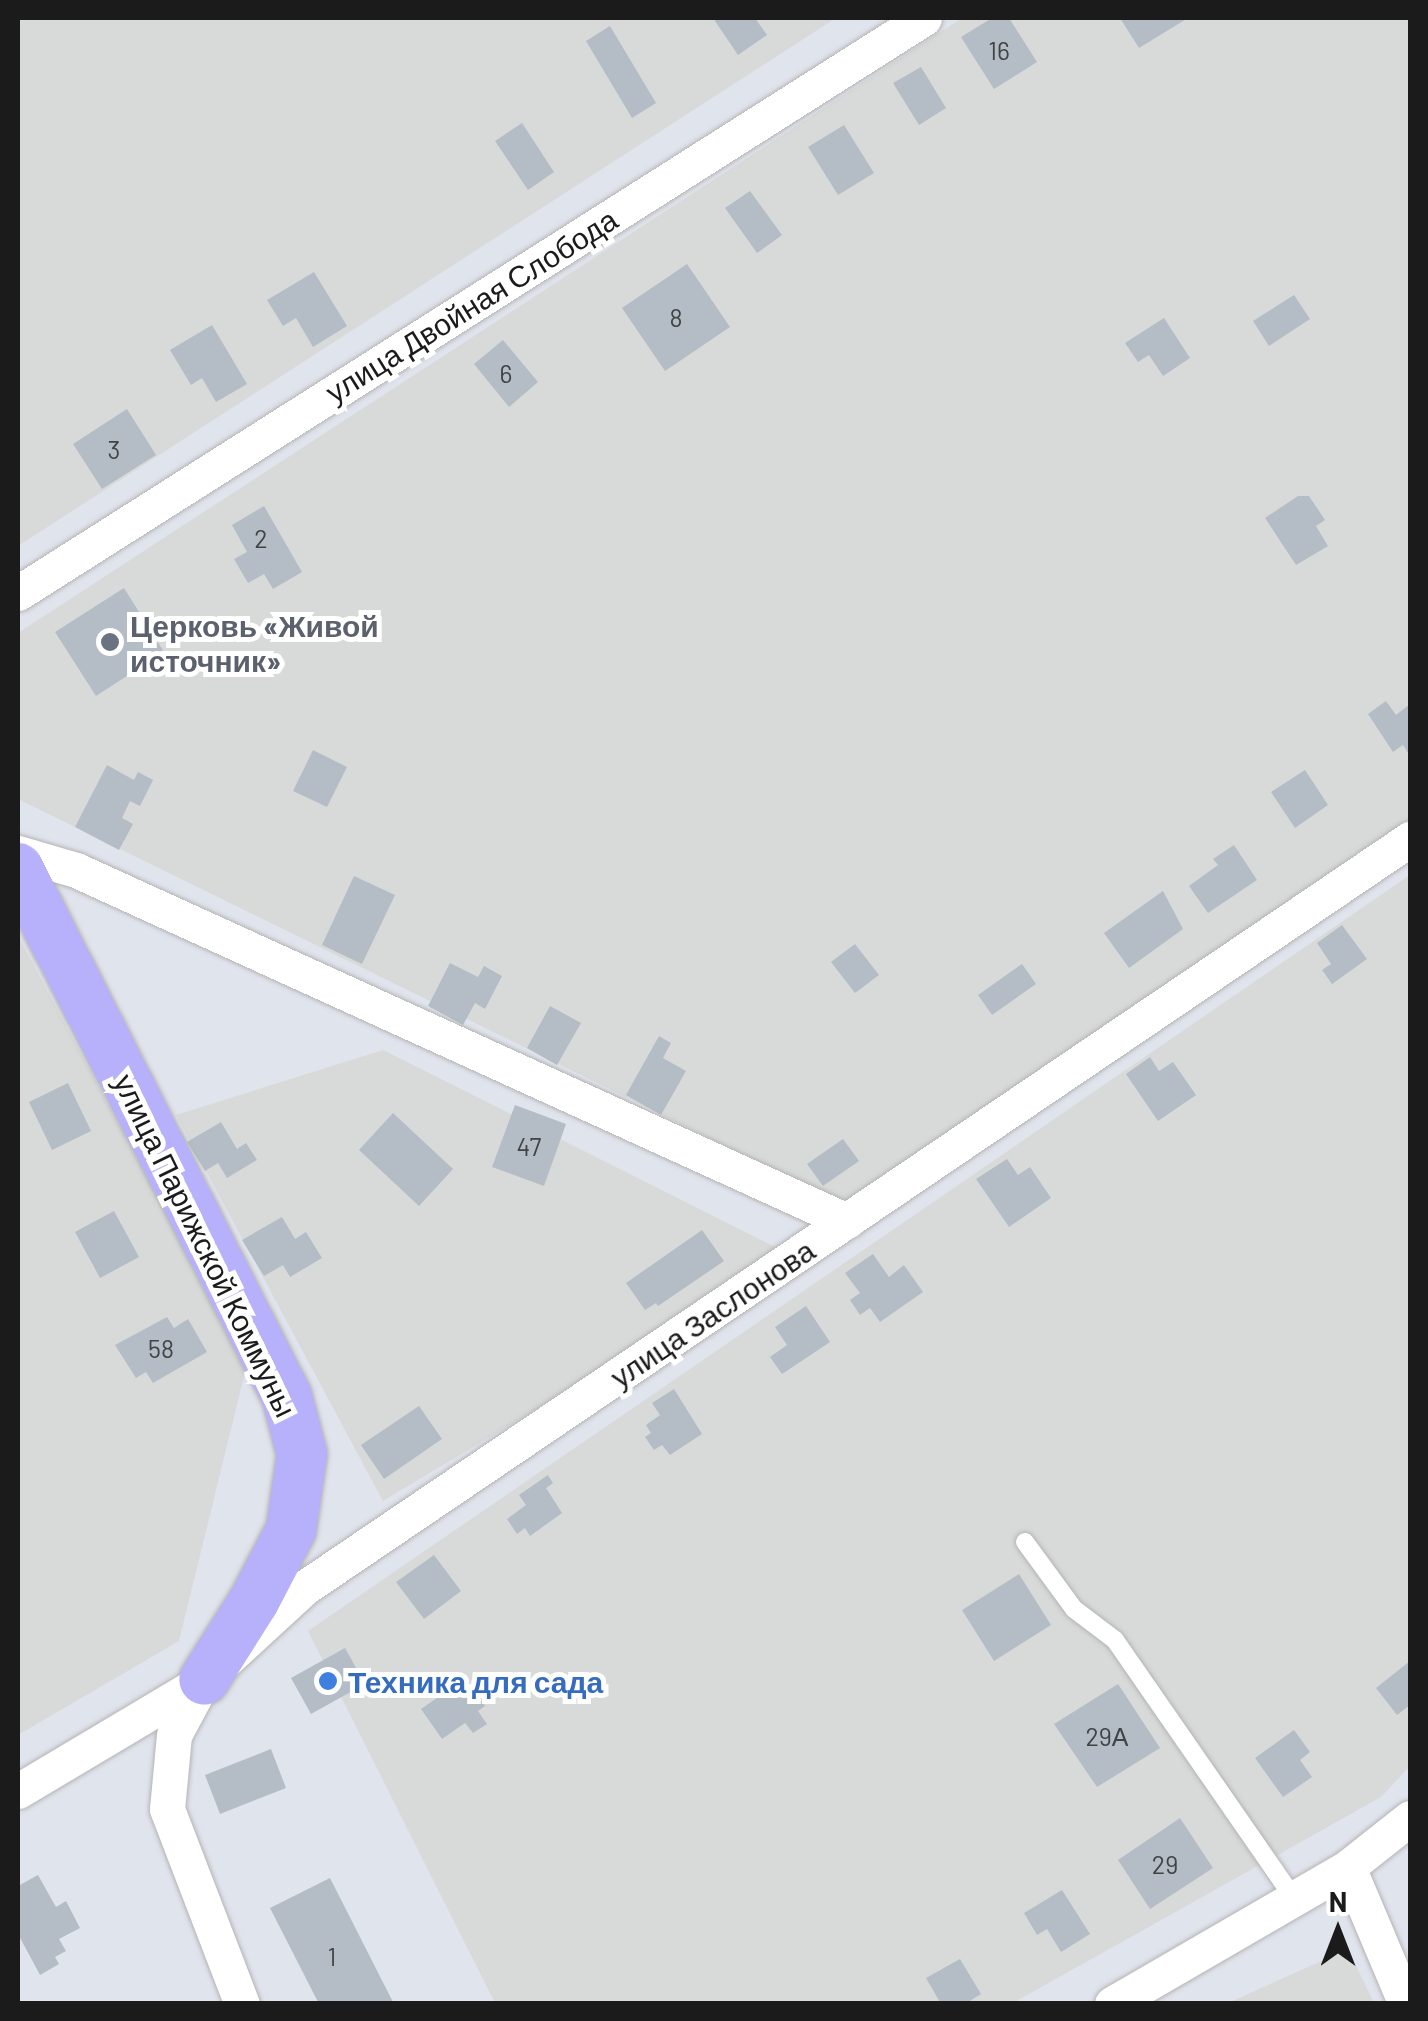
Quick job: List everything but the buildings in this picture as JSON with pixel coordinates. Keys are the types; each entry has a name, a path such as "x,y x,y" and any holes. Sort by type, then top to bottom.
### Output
{"street":[{"name":"улица Двойная Слобода","path":"18,593 924,18"},
{"name":"улица Заслонова","path":"18,1791 204,1680 304,1588 1410,839"},
{"path":"18,853 76,870 847,1221"},
{"name":"улица Парижской Коммуны","path":"18,868 287,1397 302,1454 292,1530 254,1602 204,1680"},
{"path":"204,1680 174,1735 167,1809 242,2004"},
{"path":"1112,2004 1348,1867 1410,1818"},
{"path":"1348,1867 1406,2004"}],"lane":[{"path":"1026,1542 1074,1609 1115,1640 1292,1897"}],"shaded area":[{"path":"18,18 836,18 18,546"},
{"path":"962,18 1410,18 1410,818 844,1204 18,799 18,633"},
{"path":"1410,875 1410,1766 1381,1797 1013,2003 495,2003 308,1631"},
{"path":"18,936 247,1364 179,1641 18,1735"},
{"path":"383,1050 793,1256 383,1501 176,1115"},
{"path":"1348,1949 1374,2003 1228,2003"}],"place":[{"name":"Церковь «Живой источник»","path":"110,642"},
{"name":"Техника для сада","path":"328,1681"}]}
